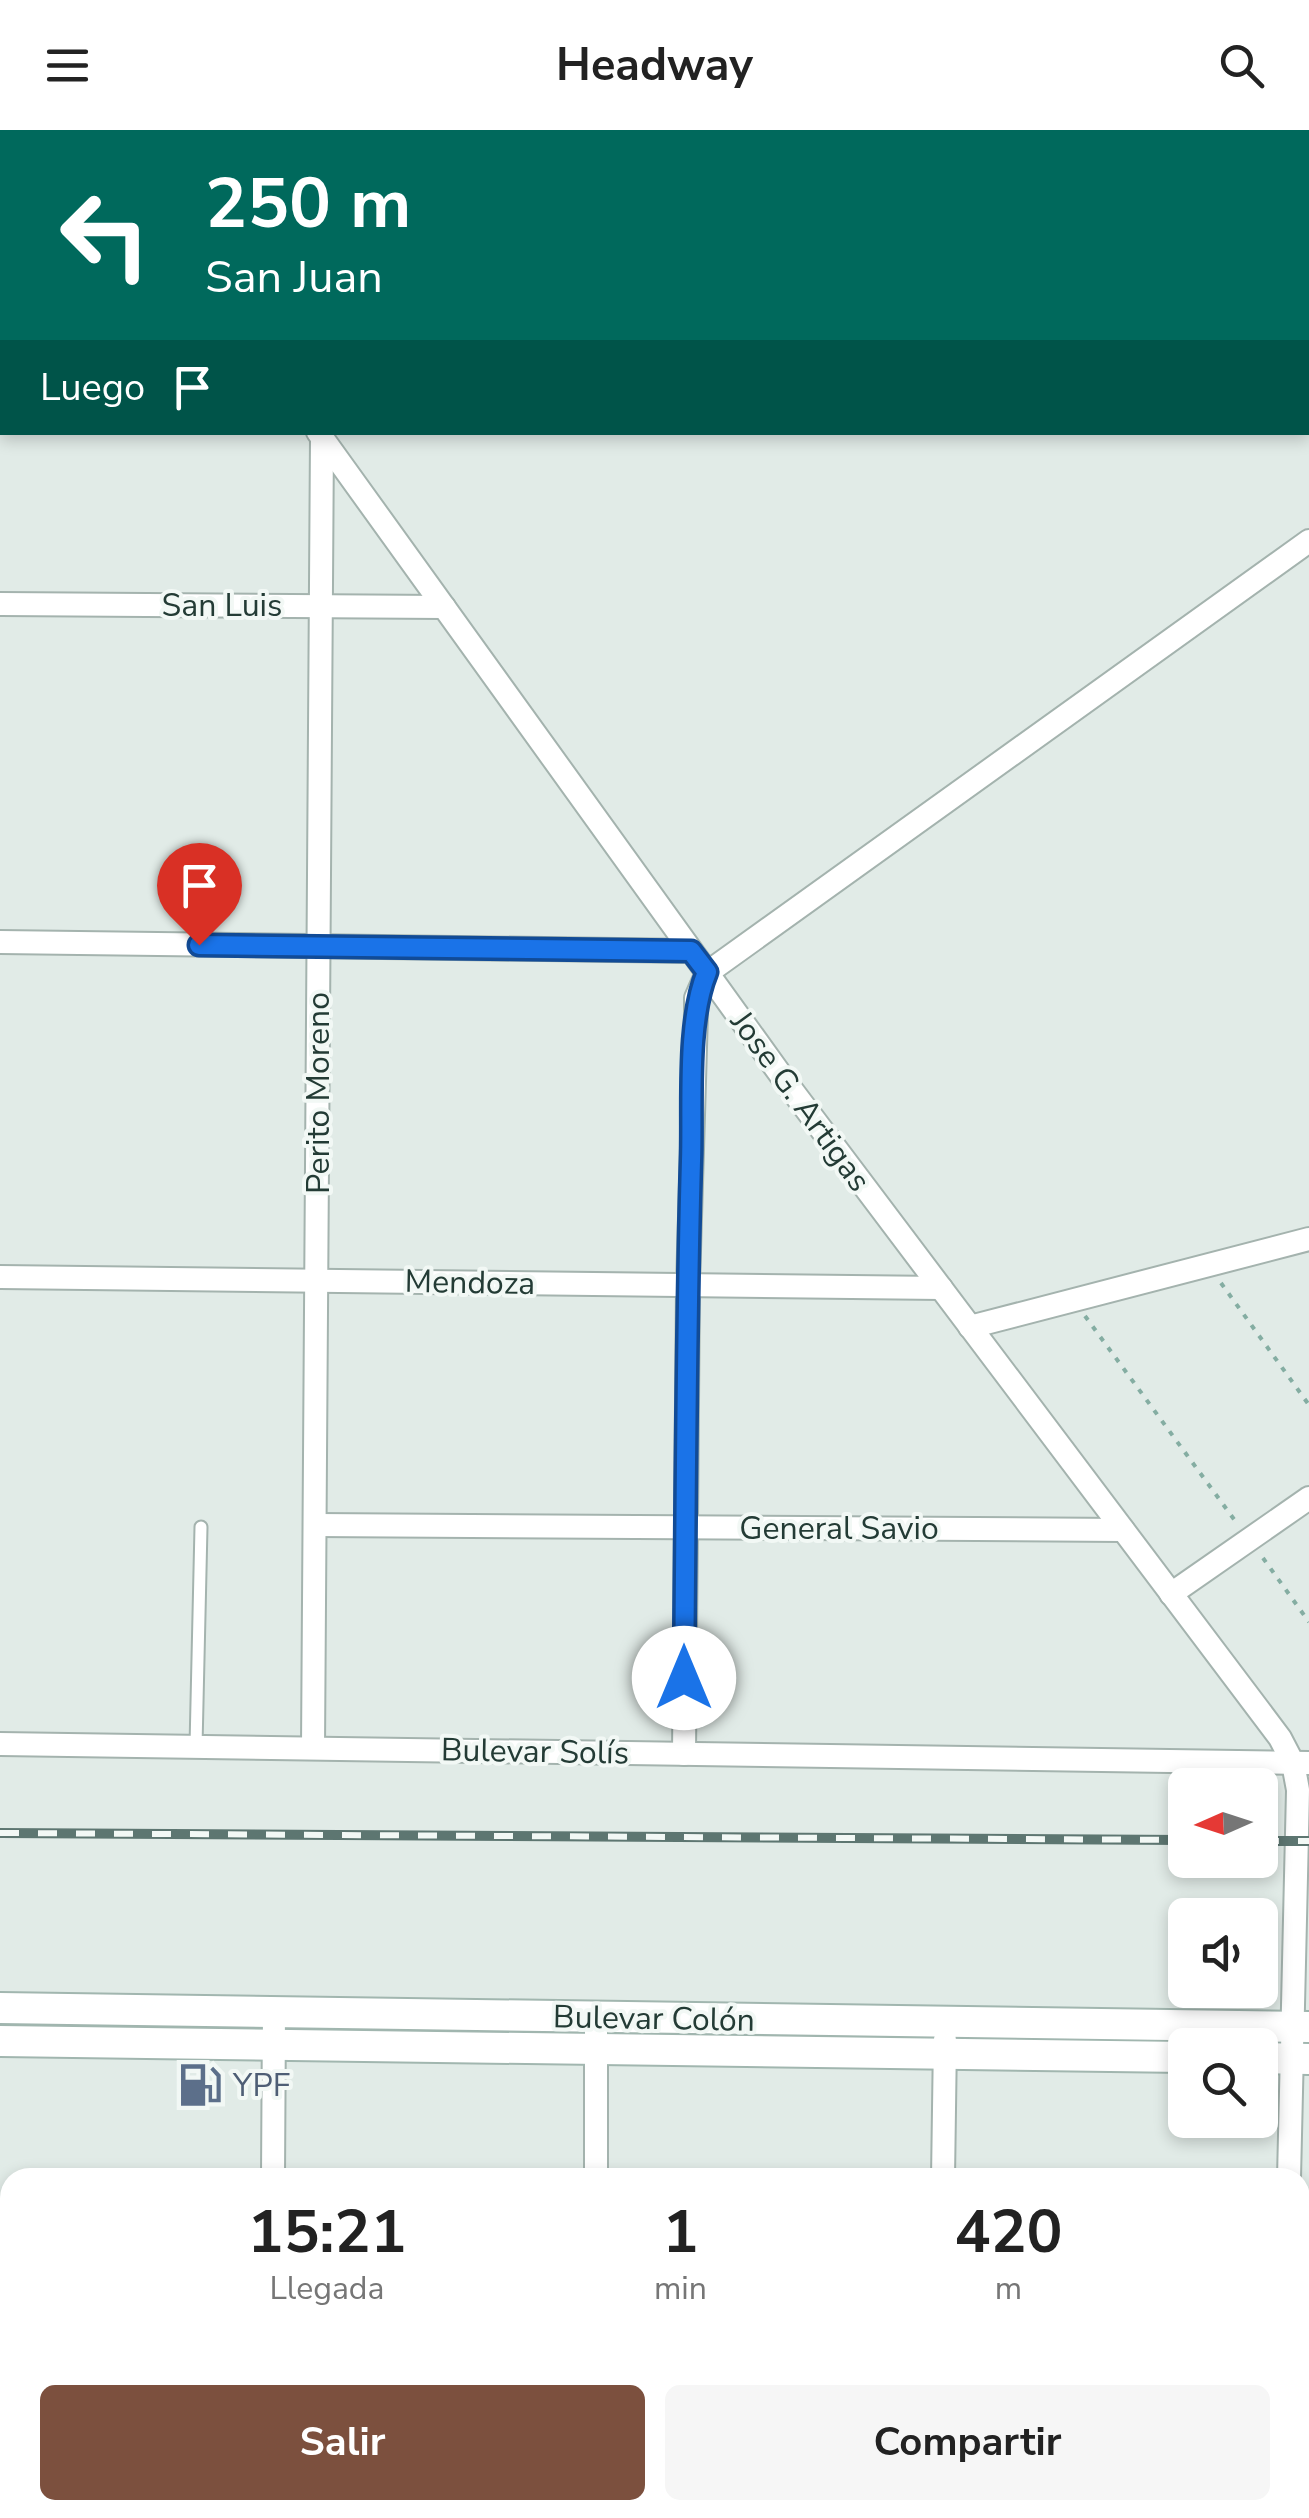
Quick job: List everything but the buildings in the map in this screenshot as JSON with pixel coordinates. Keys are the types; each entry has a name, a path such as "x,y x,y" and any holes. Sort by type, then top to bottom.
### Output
{"main road":[{"name":"Bulevar Colón","path":"0,2008 1300,2026"},
{"name":"Bulevar Colón","path":"0,2041 1168,2057"}],"street":[{"name":"Perito Moreno","path":"313,1748 320,435"},
{"name":"Jose G. Artigas","path":"320,435 691,951 1301,1763"},
{"path":"684,1754 688,1285 696,998 707,972 1309,542"},
{"name":"San Luis","path":"0,604 444,607"},
{"path":"0,942 691,951"},
{"path":"970,1327 1308,1242"},
{"name":"Mendoza","path":"0,1278 941,1288"},
{"path":"1171,1594 1309,1498"},
{"name":"General Savio","path":"315,1525 1123,1530"},
{"name":"Bulevar Solís","path":"0,1744 1301,1763"},
{"path":"1289,2168 1286,2058 1300,2026 1301,1763"},
{"path":"273,2168 274,2012"},
{"path":"596,2017 596,2168"},
{"path":"943,2168 945,2021"}],"lane":[{"path":"196,1746 201,1527"},
{"path":"157,2043 158,2010"}],"path":[{"path":"1217,1277 1309,1405"},
{"path":"1082,1313 1309,1622"}],"railway":[{"path":"0,1833 1168,1840"},
{"path":"1278,1841 1309,1841"}],"place":[{"name":"YPF","path":"200,2085"}],"route":[{"path":"199,945 691,951 707,972 696,998 684,1678"}]}
